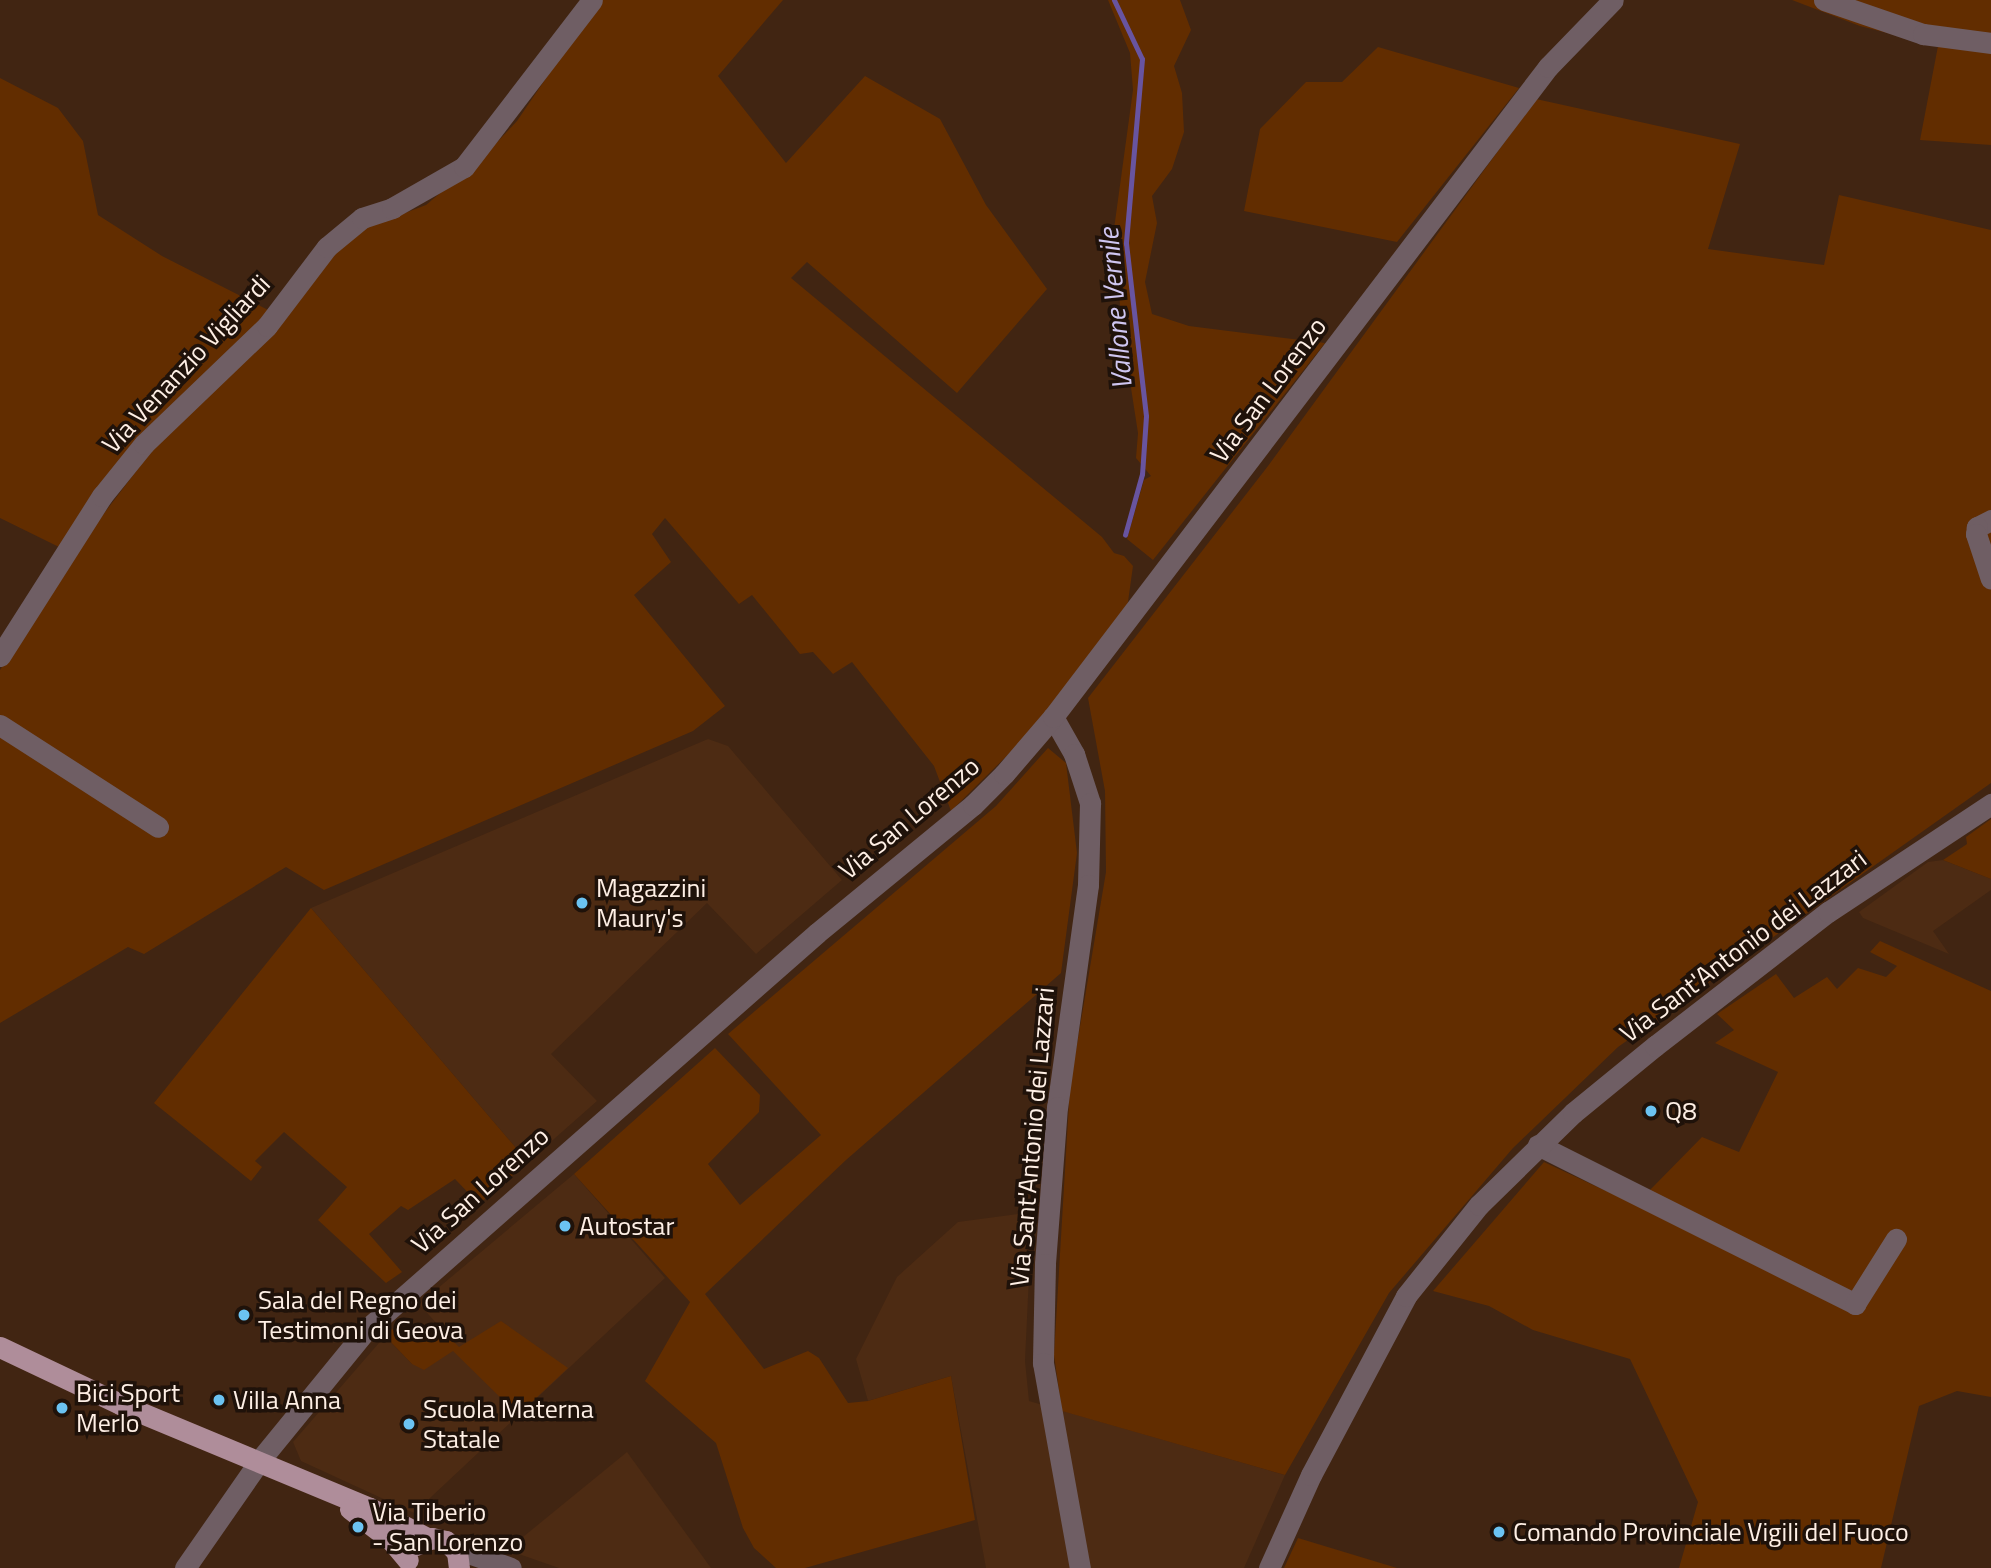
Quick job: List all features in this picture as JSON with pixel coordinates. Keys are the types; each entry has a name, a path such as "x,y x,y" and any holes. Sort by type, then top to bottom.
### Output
{"main road":[{"path":"0,1347 120,1404 260,1460 335,1497 370,1508 427,1538 442,1539 456,1558"},
{"path":"335,1497 391,1540 408,1564"},
{"path":"408,1564 414,1546 427,1538"}],"street":[{"name":"Via Venanzio Vigliardi","path":"0,656 102,496 144,444 267,326 327,247 362,218 392,208 464,167 592,0"},
{"name":"Via San Lorenzo","path":"185,1568 260,1460 367,1329 863,892 973,805 1053,717 1548,67 1613,0"},
{"path":"1824,0 1923,34 1991,43"},
{"path":"1991,520 1977,527 1976,534 1991,579"},
{"name":"Via Sant'Antonio dei Lazzari","path":"1053,717 1074,754 1090,803 1088,885 1057,1107 1043,1363 1080,1568"},
{"path":"0,725 158,827"},
{"name":"Via Sant'Antonio dei Lazzari","path":"1269,1568 1311,1475 1406,1296 1479,1205 1538,1145 1645,1054 1828,912 1991,804"},
{"path":"1538,1145 1855,1304 1896,1239"},
{"path":"456,1558 511,1568"}],"shaded area":[{"path":"599,0 783,0 718,76 786,163 865,76 940,119 986,205 1047,289 957,393 807,262 791,278 1102,537 1114,553 1124,556 1133,566 1127,609 1047,716 951,811 934,766 852,662 833,674 813,652 800,654 752,595 739,604 665,518 652,534 671,562 634,595 725,706 693,731 324,890 286,867 144,954 128,947 0,1023 0,670 74,553 153,449 333,251 360,230 426,205 482,158 517,121"},
{"path":"1108,0 1180,0 1191,30 1174,66 1182,93 1184,132 1172,169 1152,196 1157,223 1145,282 1152,314 1189,326 1325,343 1153,560 1127,539 1144,480 1151,476 1136,458 1138,433 1122,330 1114,229 1133,90 1130,53"},
{"path":"1792,0 1991,0 1991,145 1920,140 1938,46 1860,26"},
{"path":"1378,47 1519,88 1397,242 1244,211 1260,129 1306,82 1342,82"},
{"path":"0,78 58,108 83,141 98,215 162,256 270,311 59,547 0,518"},
{"path":"1536,99 1740,144 1708,249 1824,265 1839,195 1991,230 1991,783 1618,1047 1513,1148 1389,1293 1285,1475 1062,1411 1054,1355 1070,1086 1106,872 1105,791 1088,698 1268,466"},
{"path":"708,739 728,746 842,880 756,954 707,903 551,1054 597,1101 528,1162 311,908"},
{"path":"1048,748 1066,763 1077,853 1061,973 846,1160 705,1294 764,1369 808,1351 819,1358 848,1403 868,1401 951,1376 975,1520 805,1568 776,1568 754,1548 743,1528 716,1443 645,1381 690,1302 574,1174 715,1048 760,1095 759,1112 708,1164 740,1205 821,1135 728,1034 996,806"},
{"path":"1991,819 1991,879 1943,860 1967,844 1966,837"},
{"path":"1943,860 1991,879 1991,890 1933,931 1949,954 1863,918 1859,912 1928,862"},
{"path":"311,908 528,1162 479,1204 455,1179 408,1210 401,1206 369,1234 402,1272 386,1283 318,1220 347,1187 284,1132 255,1161 262,1167 251,1181 154,1103"},
{"path":"1880,941 1991,991 1991,1397 1957,1391 1919,1406 1881,1568 1679,1568 1698,1502 1630,1359 1533,1330 1489,1306 1433,1291 1544,1162 1606,1191 1650,1190 1702,1137 1739,1152 1778,1072 1715,1043 1734,1030 1717,1014 1776,974 1794,998 1827,977 1837,989 1858,968 1886,977 1897,966 1870,952"},
{"path":"574,1174 665,1278 414,1513 301,1461 293,1442 385,1336 412,1364 458,1347 419,1304"},
{"path":"1032,1212 1025,1361 1029,1401 1285,1475 1244,1568 986,1568 951,1376 868,1401 856,1359 897,1277 958,1222"},
{"path":"501,1321 568,1368 518,1415 453,1351 424,1370 412,1364 385,1336 392,1329 403,1340 418,1327 430,1340 442,1330 459,1347"},
{"path":"627,1452 711,1568 559,1568 507,1550"},
{"path":"1298,1538 1397,1568 1284,1568"}],"waterway":[{"name":"Vallone Vernile","path":"1114,0 1142,59 1126,243 1146,416 1142,474 1125,535"}],"place":[{"name":"Magazzini Maury's","path":"582,903"},
{"name":"Q8","path":"1651,1111"},
{"name":"Autostar","path":"565,1226"},
{"name":"Sala del Regno dei Testimoni di Geova","path":"244,1315"},
{"name":"Villa Anna","path":"219,1400"},
{"name":"Bici Sport Merlo","path":"62,1408"},
{"name":"Scuola Materna Statale","path":"409,1424"},
{"name":"Via Tiberio - San Lorenzo","path":"358,1527"},
{"name":"Comando Provinciale Vigili del Fuoco","path":"1499,1532"}]}
